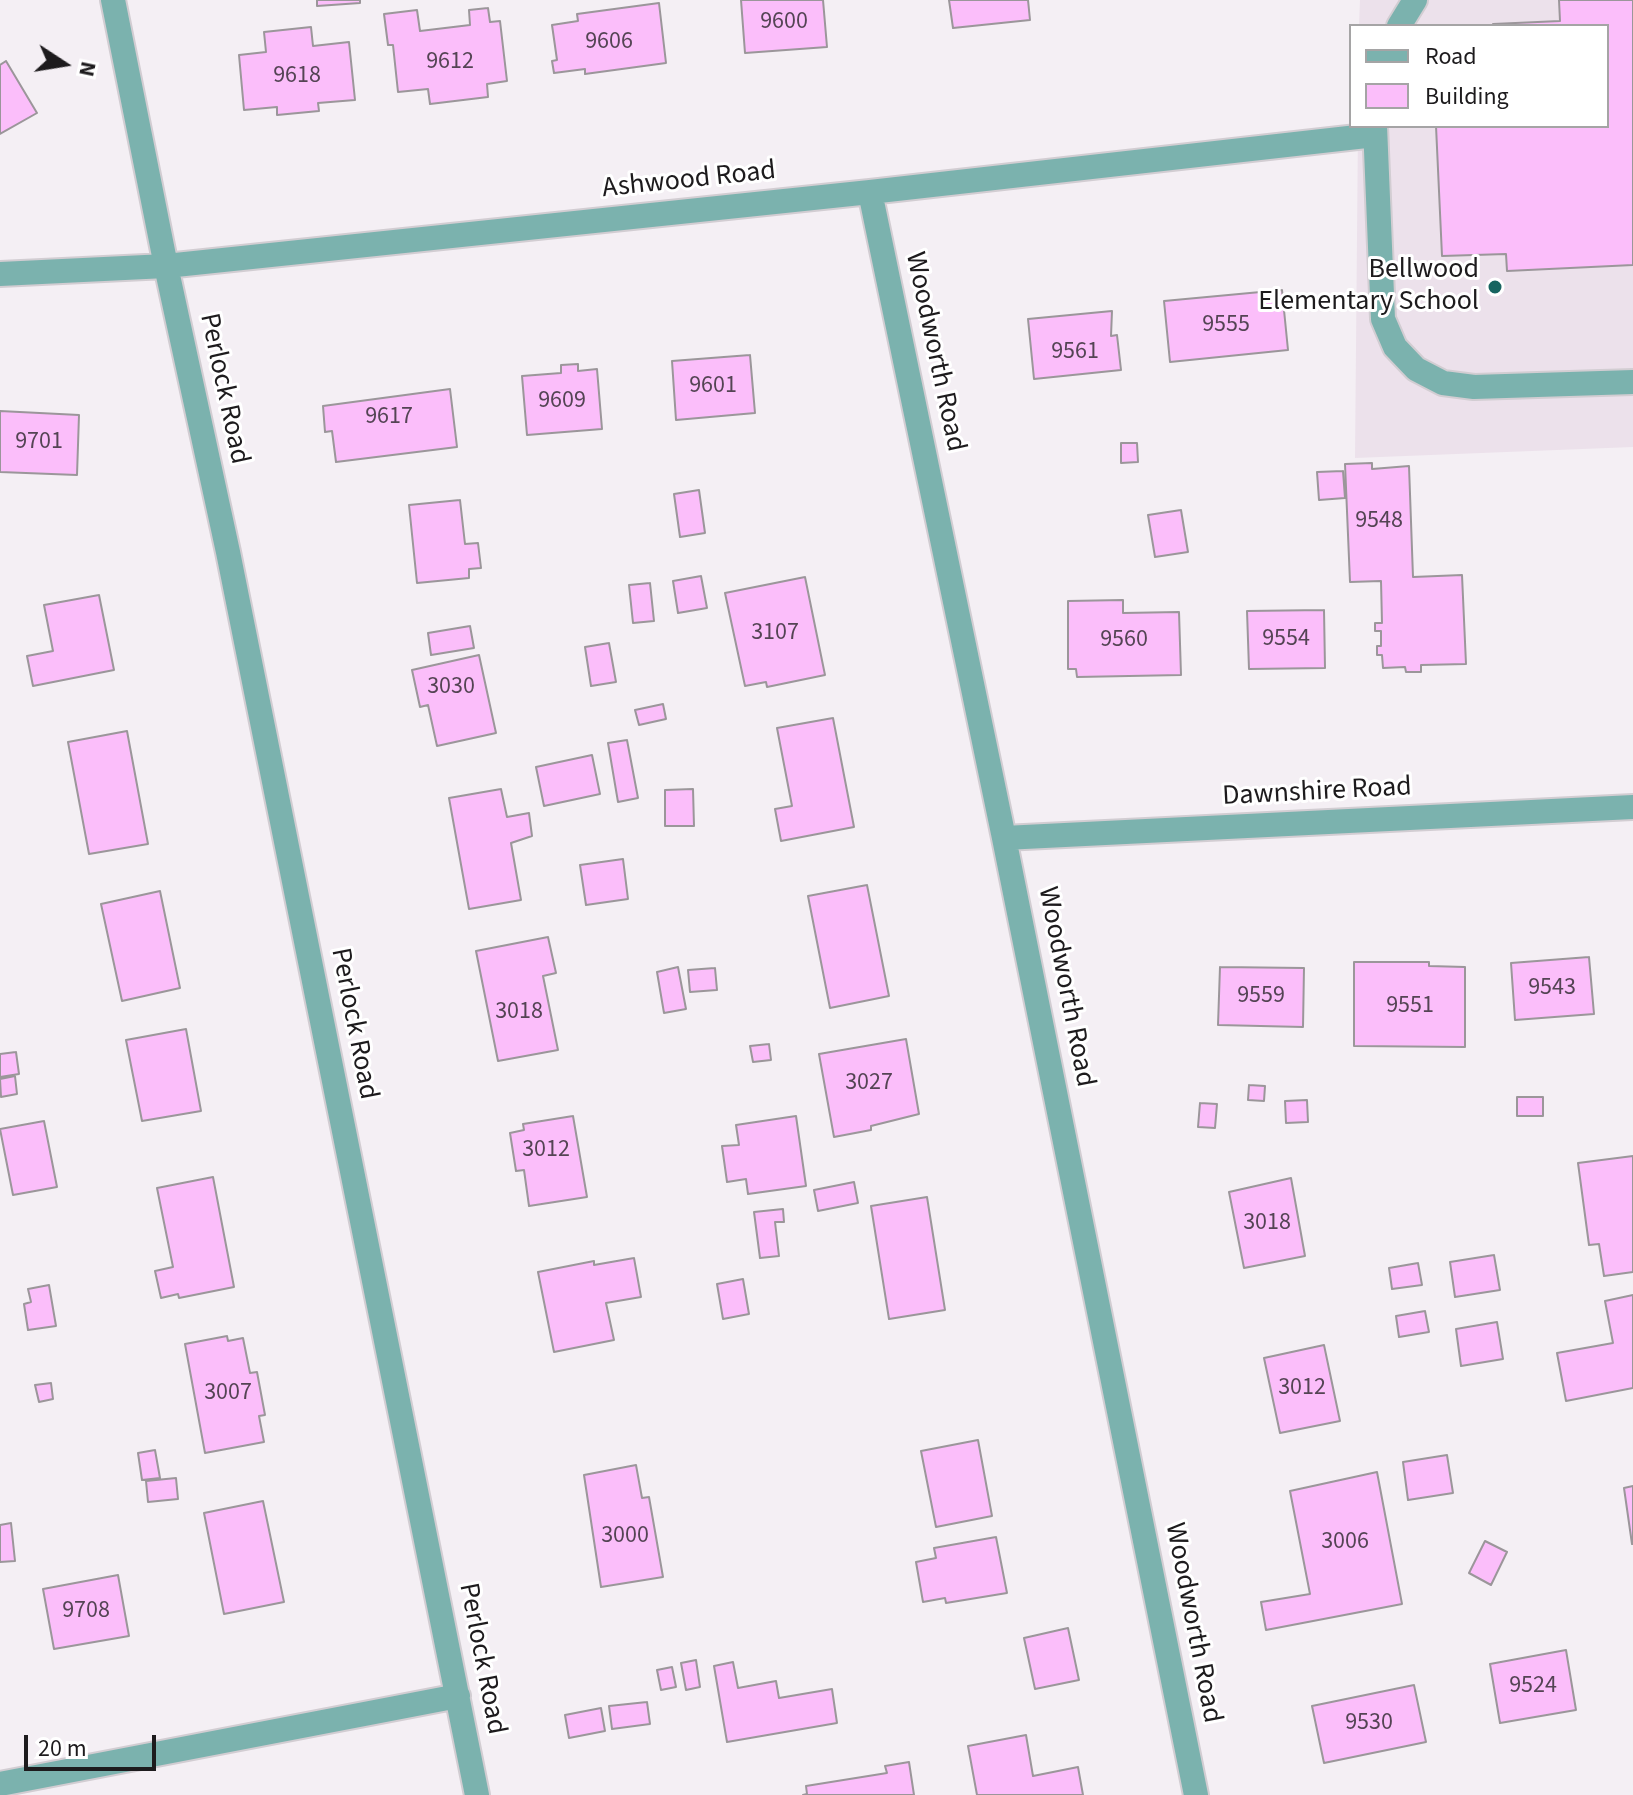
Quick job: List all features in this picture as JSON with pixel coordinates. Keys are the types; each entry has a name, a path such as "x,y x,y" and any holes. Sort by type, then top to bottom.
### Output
{"street":[{"name":"Perlock Road","path":"113,0 228,552 477,1795"},
{"path":"1400,24 1415,0"},
{"name":"Ashwood Road","path":"0,274 166,266 870,192 1375,131"},
{"path":"1375,131 1383,319 1395,347 1416,369 1443,383 1474,387 1633,382"},
{"name":"Woodworth Road","path":"870,192 1004,838 1196,1795"},
{"name":"Dawnshire Road","path":"1004,838 1633,807"},
{"path":"0,1784 458,1696"}],"shaded area":[{"name":"Bellwood Elementary School","path":"1360,0 1633,0 1633,447 1355,458 1358,128 1609,128 1609,24 1359,24"}],"building":[{"path":"317,0 360,0 360,3 317,6"},
{"path":"741,0 823,0 827,47 745,53"},
{"path":"949,0 1028,0 1030,20 953,28"},
{"path":"1559,0 1633,0 1633,265 1507,271 1506,254 1442,256 1436,128 1609,128 1609,24 1493,24 1560,21"},
{"path":"659,3 666,63 585,74 585,69 554,73 552,61 557,60 552,25 578,21 577,14"},
{"path":"488,8 490,22 500,21 507,81 487,84 488,97 430,104 428,89 398,92 393,45 388,45 384,14 417,10 420,31 470,25 469,10"},
{"path":"311,27 313,46 349,42 355,100 318,103 319,111 277,115 277,107 244,110 239,55 266,52 264,32"},
{"path":"6,61 37,113 0,134 0,65"},
{"path":"1282,290 1288,350 1170,362 1164,301"},
{"path":"1112,311 1111,336 1117,335 1121,370 1034,379 1028,319"},
{"path":"750,355 755,413 676,420 672,361"},
{"path":"578,364 578,371 597,369 602,429 527,435 522,376 561,373 561,365"},
{"path":"450,389 457,447 336,462 332,431 325,432 323,406"},
{"path":"0,411 79,415 77,475 0,472"},
{"path":"1121,443 1137,443 1138,462 1121,463"},
{"path":"1372,463 1372,469 1409,466 1413,577 1462,575 1466,664 1421,665 1421,672 1406,672 1405,667 1383,668 1382,655 1377,655 1377,646 1381,646 1381,631 1375,631 1375,623 1382,623 1381,581 1350,582 1345,464"},
{"path":"1343,471 1345,498 1319,500 1317,472"},
{"path":"699,490 705,533 680,537 674,494"},
{"path":"460,500 465,544 478,543 481,568 469,569 469,578 417,583 409,505"},
{"path":"1181,510 1188,552 1155,557 1148,515"},
{"path":"701,576 707,608 678,613 673,581"},
{"path":"805,577 825,675 767,687 766,682 745,686 725,593"},
{"path":"650,583 654,621 633,623 629,585"},
{"path":"99,595 114,670 33,686 27,656 53,651 44,605"},
{"path":"1123,600 1123,613 1179,612 1181,675 1077,677 1076,669 1068,669 1068,601"},
{"path":"1324,610 1325,668 1249,669 1247,611"},
{"path":"470,626 474,648 431,655 428,633"},
{"path":"609,643 616,682 591,686 585,647"},
{"path":"479,655 496,733 437,746 428,705 420,707 412,670"},
{"path":"663,704 666,719 639,725 635,710"},
{"path":"833,718 854,827 781,841 775,809 792,806 777,728"},
{"path":"127,731 148,844 89,854 68,742"},
{"path":"627,740 638,798 618,802 608,743"},
{"path":"592,755 600,794 544,806 536,767"},
{"path":"501,789 507,817 529,813 532,836 511,843 521,900 469,909 449,798"},
{"path":"693,789 694,826 665,826 665,790"},
{"path":"623,859 628,899 586,905 580,865"},
{"path":"867,885 889,996 830,1008 808,896"},
{"path":"160,891 180,988 122,1001 101,904"},
{"path":"548,937 556,973 543,976 558,1050 498,1061 476,951"},
{"path":"1589,957 1594,1014 1515,1020 1511,963"},
{"path":"1354,962 1429,962 1429,966 1465,967 1465,1047 1354,1046"},
{"path":"678,967 686,1009 664,1013 657,972"},
{"path":"1220,967 1304,968 1303,1027 1218,1025"},
{"path":"715,968 717,990 690,992 688,970"},
{"path":"186,1029 201,1111 142,1121 126,1040"},
{"path":"906,1039 919,1114 871,1126 871,1130 834,1137 819,1054"},
{"path":"769,1044 771,1060 753,1062 750,1046"},
{"path":"16,1052 19,1074 0,1077 0,1054"},
{"path":"15,1076 17,1094 1,1097 0,1079"},
{"path":"1249,1085 1265,1086 1264,1101 1248,1100"},
{"path":"1517,1097 1543,1097 1543,1116 1517,1116"},
{"path":"1307,1100 1308,1122 1286,1123 1285,1101"},
{"path":"1200,1103 1217,1104 1215,1128 1198,1127"},
{"path":"573,1116 587,1197 529,1206 524,1170 516,1171 510,1133 524,1130 523,1124"},
{"path":"796,1116 806,1186 748,1194 746,1179 727,1182 722,1146 739,1145 736,1125"},
{"path":"44,1121 57,1187 13,1195 0,1129"},
{"path":"1633,1156 1633,1272 1604,1276 1599,1244 1589,1245 1578,1163"},
{"path":"213,1177 234,1287 179,1298 178,1294 161,1298 155,1271 173,1267 157,1188"},
{"path":"1291,1178 1305,1256 1244,1268 1229,1192"},
{"path":"854,1182 858,1203 818,1211 814,1190"},
{"path":"927,1197 945,1310 889,1319 871,1206"},
{"path":"783,1209 784,1222 775,1222 779,1256 760,1258 754,1212"},
{"path":"1494,1255 1500,1290 1455,1297 1450,1262"},
{"path":"634,1258 641,1297 606,1303 614,1340 554,1352 538,1272 594,1261 594,1265"},
{"path":"1418,1263 1422,1285 1392,1289 1389,1268"},
{"path":"743,1279 749,1314 723,1319 717,1284"},
{"path":"49,1285 56,1326 28,1330 24,1304 31,1302 28,1289"},
{"path":"1633,1295 1633,1388 1566,1401 1557,1353 1613,1343 1605,1301"},
{"path":"1425,1311 1429,1332 1399,1337 1396,1316"},
{"path":"1497,1322 1503,1359 1461,1366 1456,1329"},
{"path":"227,1336 228,1341 243,1338 250,1373 257,1372 265,1415 259,1416 264,1442 205,1453 185,1344"},
{"path":"1324,1345 1340,1421 1280,1433 1264,1358"},
{"path":"51,1383 53,1399 39,1402 35,1385"},
{"path":"978,1440 992,1516 936,1527 921,1451"},
{"path":"155,1450 160,1478 142,1480 138,1453"},
{"path":"1447,1455 1453,1493 1408,1500 1403,1462"},
{"path":"636,1465 642,1498 649,1497 663,1577 601,1587 584,1475"},
{"path":"1377,1472 1402,1604 1266,1630 1261,1602 1310,1594 1290,1491"},
{"path":"176,1478 178,1499 148,1502 146,1481"},
{"path":"1633,1486 1633,1544 1632,1544 1624,1488"},
{"path":"263,1501 284,1602 224,1614 204,1513"},
{"path":"11,1523 15,1561 0,1562 0,1525"},
{"path":"996,1537 1007,1593 946,1603 945,1598 923,1602 916,1562 936,1558 934,1548"},
{"path":"1485,1541 1507,1552 1491,1585 1469,1573"},
{"path":"118,1575 129,1636 54,1649 43,1589"},
{"path":"1068,1628 1079,1680 1035,1689 1024,1638"},
{"path":"1566,1650 1576,1710 1500,1723 1490,1664"},
{"path":"696,1660 700,1687 686,1690 681,1663"},
{"path":"733,1662 738,1688 776,1681 779,1698 832,1689 837,1723 727,1742 714,1666"},
{"path":"672,1667 676,1687 661,1690 657,1670"},
{"path":"1414,1685 1426,1742 1324,1763 1312,1706"},
{"path":"647,1702 650,1724 612,1729 609,1706"},
{"path":"601,1708 605,1731 569,1738 565,1715"},
{"path":"1026,1735 1033,1776 1078,1767 1083,1795 977,1795 968,1746"},
{"path":"909,1762 914,1795 803,1795 807,1794 806,1786 887,1773 885,1766"}],"place":[{"name":"Bellwood Elementary School","path":"1495,287"}]}
